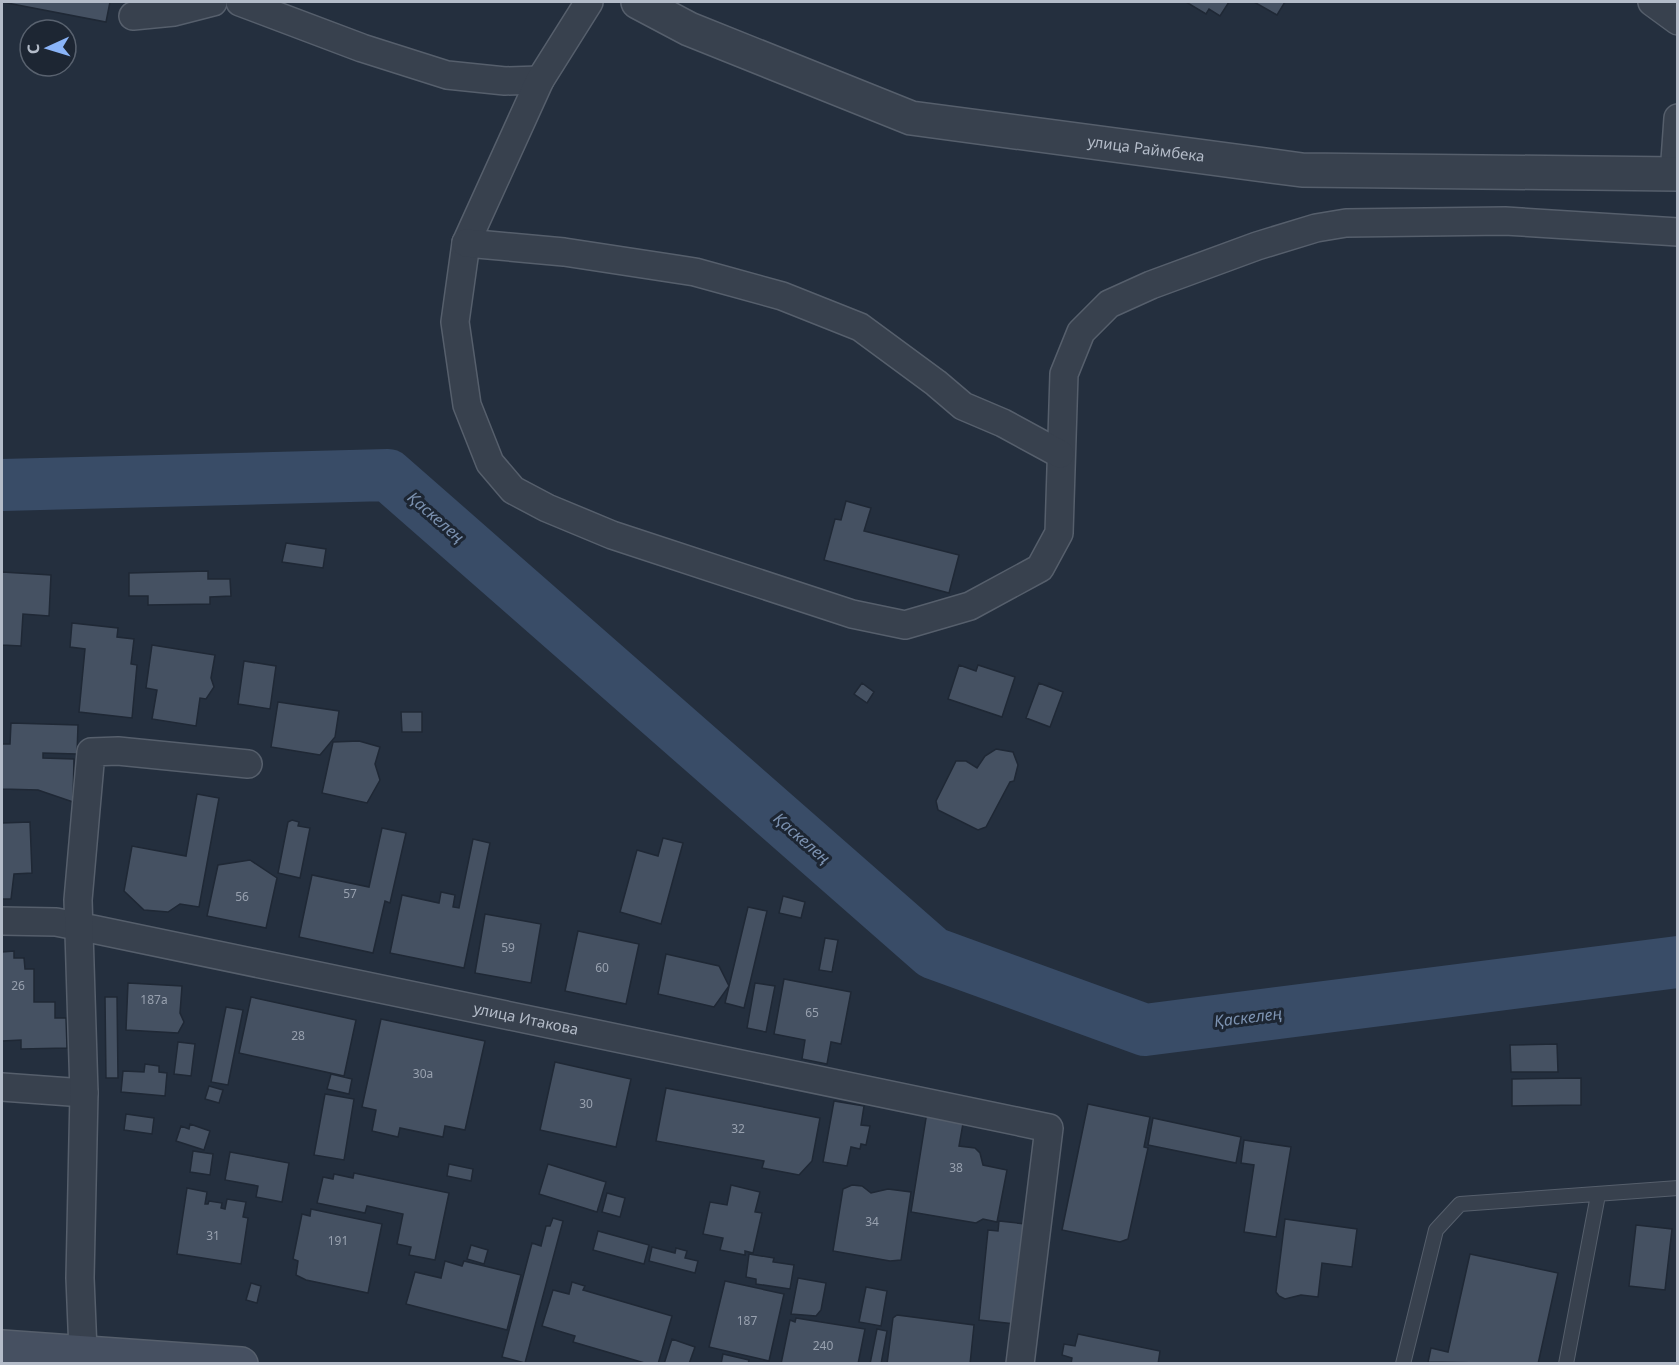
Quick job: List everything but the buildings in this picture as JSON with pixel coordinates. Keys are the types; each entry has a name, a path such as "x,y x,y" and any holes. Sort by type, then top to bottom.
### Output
{"main road":[{"path":"2,1347 241,1364"}],"street":[{"path":"133,16 174,12 213,2"},
{"path":"240,2 362,48 447,75 506,81 540,80"},
{"path":"590,2 540,80 466,243 455,322 467,405 490,463 513,490 547,508 612,535 852,614 904,625 970,606 1040,568 1059,533 1064,374 1081,332 1109,304 1151,285 1225,258 1316,228 1346,223 1505,221 1677,232"},
{"name":"улица Раймбека","path":"638,2 689,29 911,118 1302,170 1676,174"},
{"path":"1652,2 1677,21"},
{"path":"1676,174 1677,118"},
{"path":"466,243 564,252 695,272 782,296 860,327 936,383 963,406 1002,423 1060,454"},
{"path":"83,1351 80,1278 84,1093 78,900 91,752 118,751 248,764"},
{"name":"улица Итакова","path":"2,921 56,922 1049,1128 1020,1364"},
{"path":"2,1087 84,1093"}],"lane":[{"path":"1403,1364 1436,1230 1460,1204 1677,1188"},
{"path":"1566,1364 1598,1195"}],"waterway":[{"name":"Қаскелең","path":"2,485 388,475 933,953 1145,1030 1678,962"}]}
